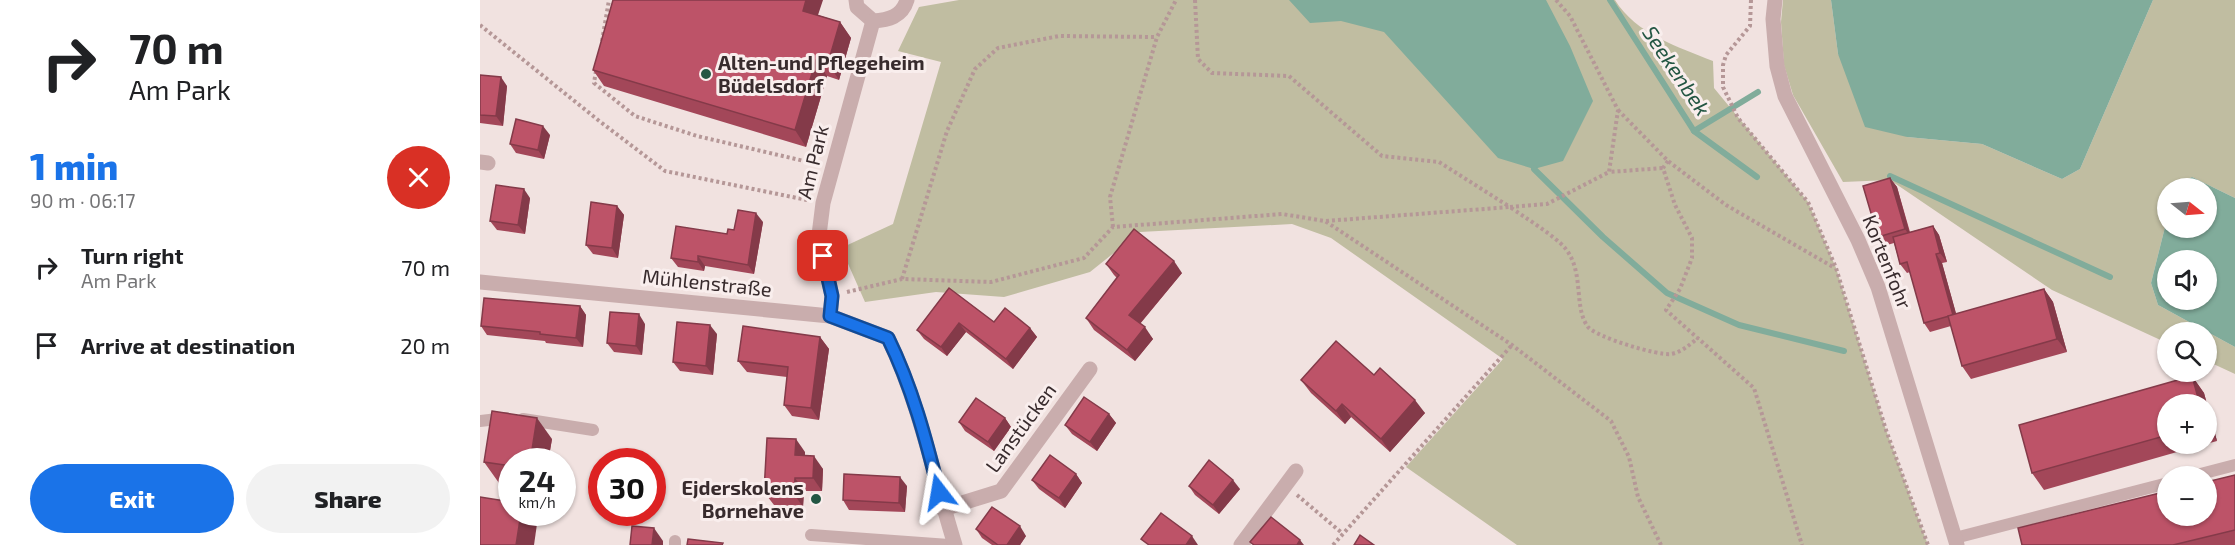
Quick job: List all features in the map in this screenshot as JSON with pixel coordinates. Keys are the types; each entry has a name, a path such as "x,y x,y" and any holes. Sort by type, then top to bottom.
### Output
{"street":[{"path":"856,0 857,7 873,21 891,20 905,7 907,0"},
{"name":"Kortenfohr","path":"1775,0 1773,19 1777,66 1785,96 1858,240 1878,287 1956,541"},
{"name":"Am Park","path":"830,316 832,296 819,236 823,203 873,21"},
{"name":"Mühlenstraße","path":"480,282 830,316 888,338 904,370 917,410 955,545"},
{"name":"Lanstücken","path":"943,509 1001,491 1090,369"},
{"path":"1241,545 1296,471"}],"lane":[{"path":"480,421 515,417 593,430"},
{"path":"2217,470 2235,465"},
{"path":"1956,541 2157,486"},
{"path":"811,535 949,545"}],"path":[{"path":"602,42 609,0"},
{"path":"1113,227 1110,197 1158,37 1176,0"},
{"path":"1195,0 1198,59 1212,74 1289,76 1382,156 1439,162 1510,207 1565,247 1576,265 1583,316 1589,328 1606,339 1668,355 1682,351 1698,338"},
{"path":"1556,0 1570,16 1618,110 1668,162 1726,205 1836,268"},
{"path":"1751,0 1750,26 1726,55 1723,65 1723,87 1738,118 1808,201 1836,268 1886,430 1928,545"},
{"path":"480,25 665,171 823,203"},
{"path":"902,279 946,131 975,69 998,48 1059,36 1158,37"},
{"path":"598,63 594,84 635,116 697,136 833,167"},
{"path":"1609,171 1618,110"},
{"path":"832,296 902,279 991,282 1084,258 1113,227 1282,214 1325,221 1547,204 1609,171 1663,168 1668,162"},
{"path":"1663,168 1675,205 1692,238 1692,258 1680,289 1666,310 1754,388 1802,545"},
{"path":"1325,221 1512,345 1611,421 1629,457 1638,496 1661,545"},
{"path":"1333,545 1512,345"},
{"path":"1285,485 1342,533"}],"shaded area":[{"path":"959,0 1615,0 1634,22 1646,31 1672,45 1713,61 1714,88 1808,202 1836,268 1886,430 1928,545 1517,545 1406,467 1503,359 1331,238 1292,224 1140,232 1090,272 1004,297 936,292 865,302 841,248 893,224 941,62 898,51 919,7"},
{"path":"1289,0 1546,0 1570,46 1593,101 1563,161 1534,169 1498,158 1384,32 1341,21 1310,23"},
{"path":"1783,0 1831,0 1838,54 1907,137 1982,144 2062,179 2080,169 2153,0 2235,0 2235,198 2217,189 2217,178 2157,178 2157,238 2162,238 2159,250 2157,250 2151,283 2157,310 2167,310 2189,322 2157,322 2157,338 2052,290 1890,180 1843,182 1793,95 1784,65 1781,22"},
{"path":"1831,0 2153,0 2080,169 2062,179 1982,144 1907,137 1865,127 1838,54"},
{"path":"2217,189 2235,198 2235,347 2217,337 2217,322 2189,322 2167,310 2217,310 2217,250 2159,250 2162,238 2217,238"},
{"path":"2157,259 2157,302 2151,283"},
{"path":"2217,337 2235,347 2235,374 2217,366"}],"building":[{"name":"Alten-und Pflegeheim Büdelsdorf","path":"613,0 806,0 803,11 840,22 828,63 816,60 795,130 593,70"},
{"path":"480,75 501,77 496,116 480,115"},
{"path":"516,119 543,126 538,150 510,144"},
{"path":"1890,178 1905,229 1878,237 1863,186"},
{"path":"496,185 524,189 518,225 490,221"},
{"path":"591,202 617,206 612,248 586,245"},
{"path":"738,210 756,213 748,265 698,256 698,262 671,258 676,226 727,234 728,229 734,230"},
{"path":"1933,226 1940,253 1936,254 1953,315 1924,323 1907,262 1900,264 1893,237"},
{"path":"1134,229 1174,261 1129,315 1145,327 1127,350 1086,318 1119,275 1106,264"},
{"path":"949,288 994,322 1005,308 1030,328 1006,359 959,323 941,347 917,330"},
{"path":"2044,289 2057,339 1962,366 1948,316"},
{"path":"484,298 580,306 576,338 481,326"},
{"path":"610,312 639,314 636,346 607,343"},
{"path":"677,322 710,325 706,366 673,362"},
{"path":"743,326 820,337 811,408 784,405 788,367 738,361"},
{"path":"1336,341 1374,375 1380,368 1415,400 1381,439 1342,404 1336,411 1301,380"},
{"path":"2171,382 2194,382 2197,394 2157,394 2157,438 2032,473 2019,425"},
{"path":"1084,397 1109,414 1090,442 1065,425"},
{"path":"976,398 1005,418 988,442 959,422"},
{"path":"492,411 537,418 532,448 498,448 498,464 484,462"},
{"path":"767,438 796,439 795,455 814,456 813,478 795,478 794,494 764,492"},
{"path":"1050,455 1076,474 1059,498 1032,480"},
{"path":"1209,460 1233,480 1213,505 1189,486"},
{"path":"844,474 900,477 899,503 843,500"},
{"path":"2235,475 2235,530 2173,545 2022,545 2018,528 2157,494 2157,526 2217,526 2217,479"},
{"path":"480,497 498,500 498,526 519,526 516,545 480,545"},
{"path":"992,507 1020,526 1007,545 998,545 976,529"},
{"path":"1161,513 1192,536 1186,545 1149,545 1141,539"},
{"path":"1271,517 1300,540 1297,545 1254,545 1250,542"},
{"path":"632,526 654,528 652,545 630,545"},
{"path":"1360,535 1374,545 1354,545"},
{"path":"688,539 723,543 722,545 687,545"}],"waterway":[{"name":"Seekenbek","path":"1610,0 1694,131 1758,92"},
{"path":"1694,131 1757,177"},
{"path":"1534,169 1603,237 1667,293 1739,325 1844,351"},
{"path":"1890,176 2110,277"}],"place":[{"name":"Alten-und Pflegeheim Büdelsdorf","path":"706,74"},
{"name":"Ejderskolens Børnehave","path":"816,499"}],"route":[{"path":"823,256 832,296 830,316 888,338 904,370 926,439 939,492"}]}
